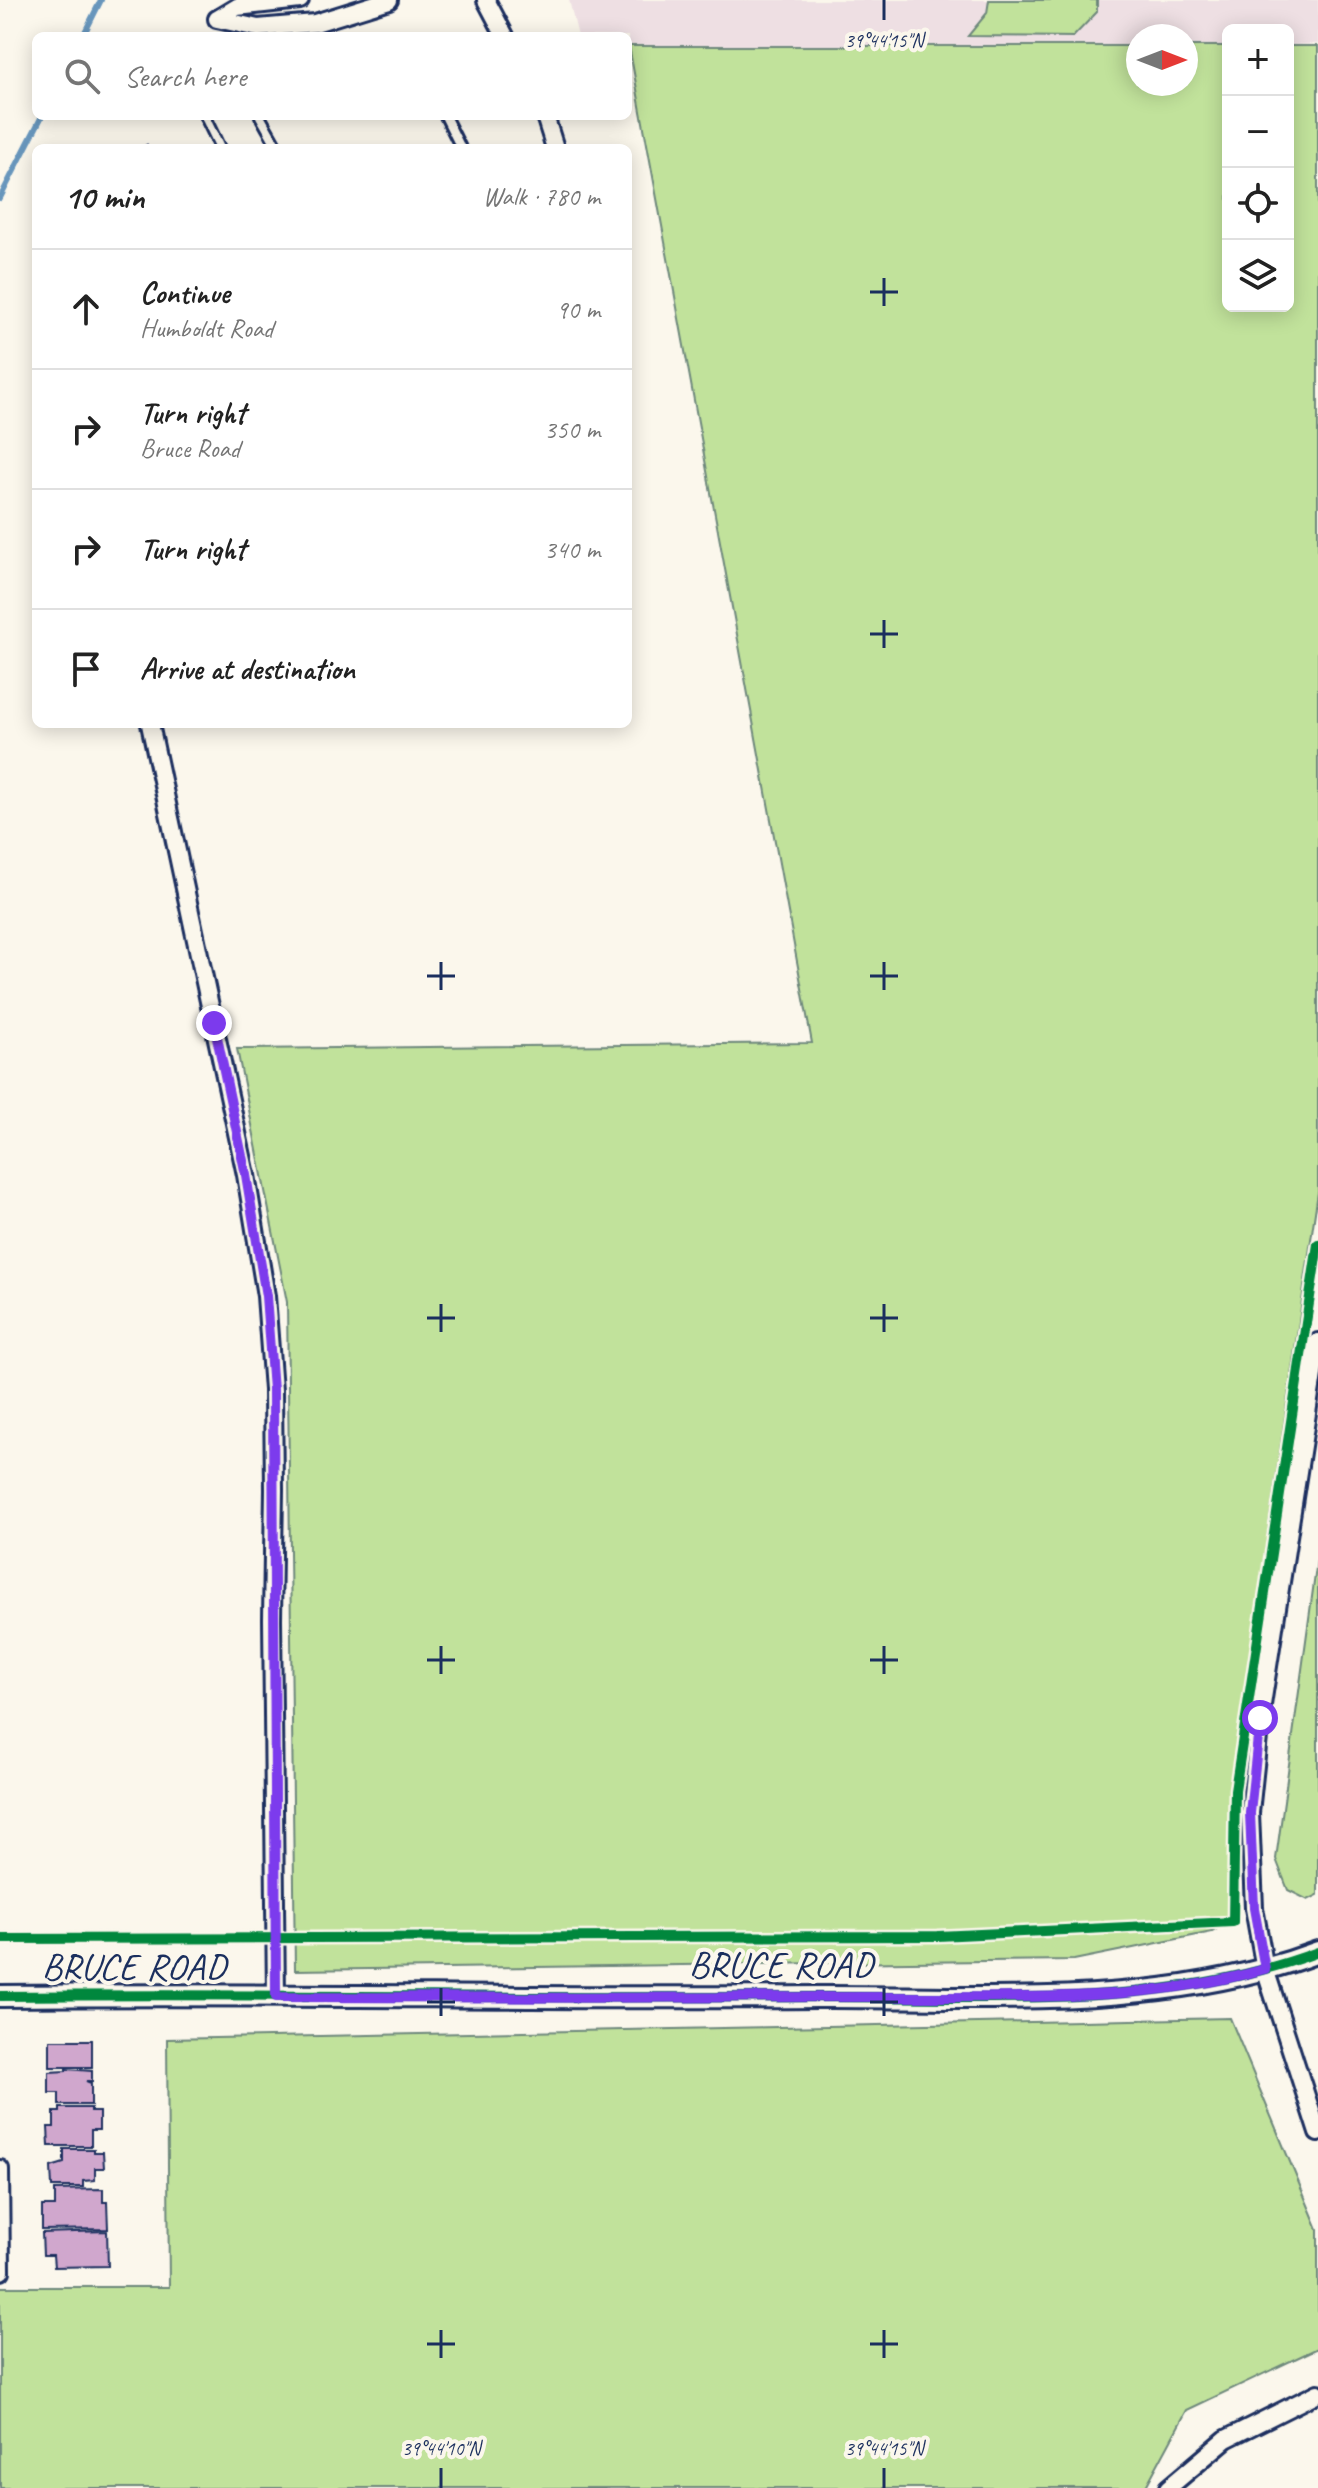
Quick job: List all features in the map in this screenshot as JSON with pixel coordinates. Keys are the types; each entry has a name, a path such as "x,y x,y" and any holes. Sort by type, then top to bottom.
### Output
{"street":[{"path":"300,0 237,7 217,19 258,28 315,23 389,0"},
{"path":"486,0 503,32"},
{"path":"546,120 554,144"},
{"path":"151,728 246,1175 266,1296 273,1390 276,1997"},
{"path":"1316,2129 1265,1969 1254,1908 1250,1813 1260,1718 1318,1342"},
{"name":"BRUCE ROAD","path":"0,1996 618,1999 1077,1996 1176,1988 1265,1969 1318,1952"},
{"path":"0,2169 1,2271"},
{"path":"1168,2488 1226,2439 1318,2393"}],"lane":[{"path":"206,120 218,144"},
{"path":"262,120 276,144"},
{"path":"447,120 459,144"}],"shaded area":[{"path":"569,0 1318,0 1318,44 1294,45 1294,24 1222,24 1222,45 1198,45 1198,24 1126,24 1126,45 632,46 632,32 577,32"}],"green space":[{"path":"989,0 1097,0 1097,12 1073,37 968,36 987,13"},
{"path":"632,46 1126,46 1126,96 1198,96 1198,46 1222,46 1222,312 1294,312 1294,46 1318,46 1318,1192 1238,1735 1233,1909 1226,1924 1212,1932 1074,1960 295,1970 287,1302 237,1049 812,1043 632,62"},
{"path":"1318,1553 1318,1895 1308,1900 1288,1890 1276,1859"},
{"path":"1230,2018 1318,2229 1318,2348 1187,2410 1145,2488 0,2488 0,2287 169,2287 167,2039"}],"building":[{"path":"50,2040 92,2040 92,2067 50,2067"},
{"path":"66,2069 92,2071 92,2081 86,2081 91,2083 91,2105 59,2105 59,2093 49,2093 49,2072"},
{"path":"60,2108 91,2108 91,2112 99,2112 99,2130 91,2130 91,2146 49,2146 48,2127 54,2127 54,2112 60,2112"},
{"path":"64,2149 103,2152 104,2168 95,2168 95,2180 83,2181 83,2187 52,2187 51,2167 64,2163"},
{"path":"103,2189 108,2229 42,2230 42,2206 55,2206 55,2190"},
{"path":"107,2231 108,2266 54,2267 53,2255 43,2255 42,2233"}],"waterway":[{"path":"85,32 101,0"},
{"path":"0,198 40,120"}],"cycle path":[{"path":"0,1939 938,1936 1233,1922 1235,1790 1318,1244"},
{"path":"0,1996 1071,1996 1197,1984 1258,1971 1318,1952"}],"route":[{"path":"214,1023 246,1175 266,1296 273,1390 276,1997 618,1999 1077,1996 1176,1988 1246,1975 1265,1969 1254,1908 1250,1813 1260,1718"}]}
